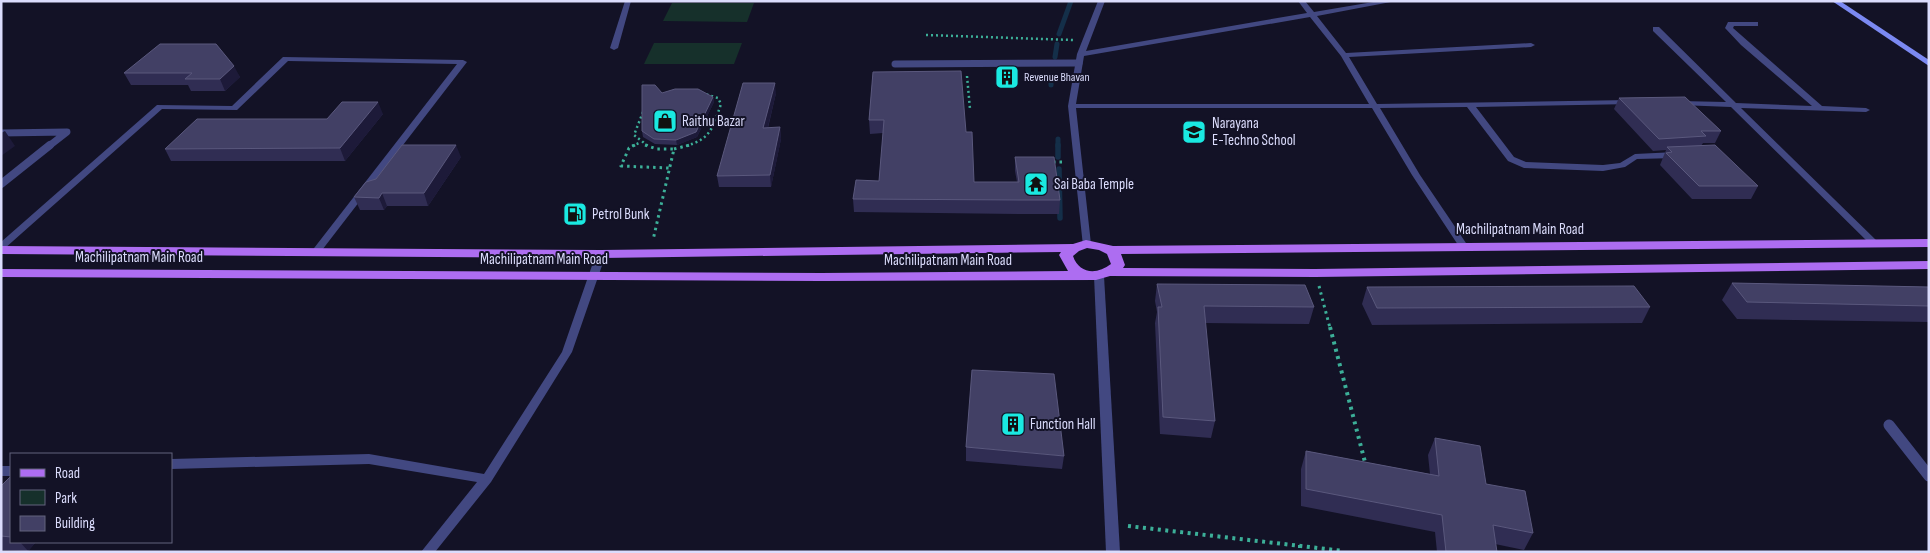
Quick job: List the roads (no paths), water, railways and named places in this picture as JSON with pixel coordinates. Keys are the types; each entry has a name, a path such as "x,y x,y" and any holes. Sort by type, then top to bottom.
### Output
{"main road":[{"path":"1835,1 1929,64"},
{"name":"Machilipatnam Main Road","path":"1,248 650,254 1099,245 1111,250 1929,243"},
{"path":"1080,246 1066,255 1067,263 1074,270 1099,275 1118,265 1118,257 1111,250"},
{"name":"Machilipatnam Main Road","path":"1,273 593,276 1099,275 1929,265"}],"street":[{"path":"614,48 628,1"},
{"path":"1080,246 1072,106 1080,59 1102,1"},
{"path":"1302,1 1344,55 1416,175 1463,246"},
{"path":"1080,59 1393,1"},
{"path":"1755,24 1731,24 1729,28 1744,44 1821,109"},
{"path":"1656,29 1874,243"},
{"path":"1344,55 1531,45"},
{"path":"1,248 160,107 234,108 286,60 463,62 316,252"},
{"path":"1072,106 1376,106 1642,102"},
{"path":"1672,102 1866,110"},
{"path":"1470,105 1511,159 1524,165 1603,168 1622,164 1635,157 1687,154"},
{"path":"427,552 487,479 567,352 601,254"},
{"path":"1099,275 1113,552"},
{"path":"172,464 369,459 487,479"}],"lane":[{"path":"895,64 1080,59"},
{"path":"1,132 67,132 1,184"},
{"path":"1888,425 1929,476"}],"waterway":[{"path":"1059,34 1071,1"},
{"path":"1055,57 1057,44"},
{"path":"1058,139 1058,157"},
{"path":"1059,169 1060,218"}],"place":[{"name":"Revenue Bhavan","path":"1007,77"},
{"name":"Raithu Bazar","path":"665,121"},
{"name":"Narayana E-Techno School","path":"1194,132"},
{"name":"Sai Baba Temple","path":"1036,184"},
{"name":"Petrol Bunk","path":"575,214"},
{"name":"Function Hall","path":"1013,424"}]}
